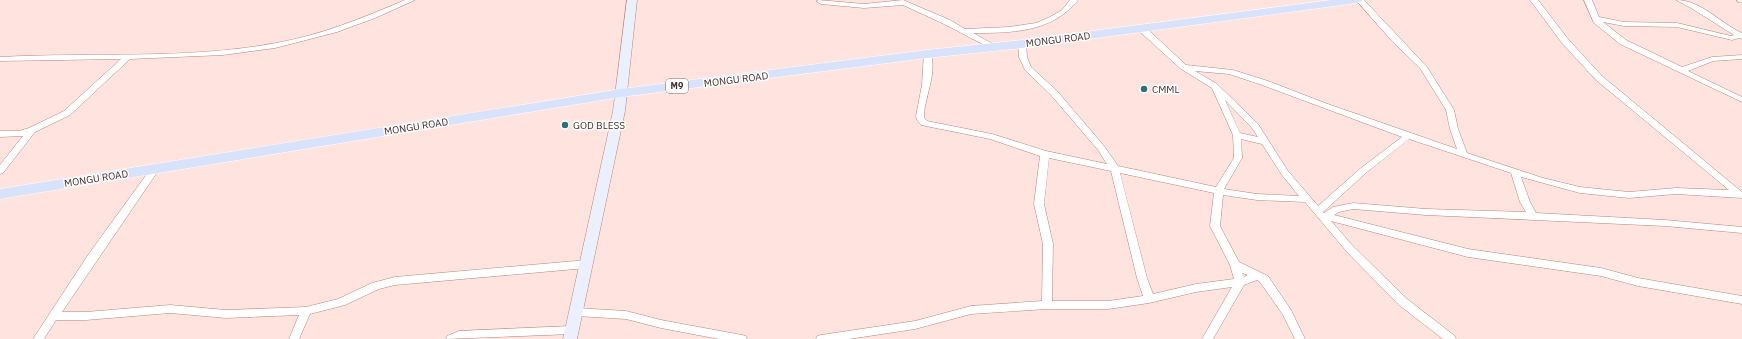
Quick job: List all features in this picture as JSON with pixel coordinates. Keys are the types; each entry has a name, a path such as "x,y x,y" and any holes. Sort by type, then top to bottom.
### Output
{"main road":[{"path":"571,335 587,264 621,93 632,0"},
{"name":"MONGU ROAD","path":"0,194 621,93 927,54 1022,44 1355,0"}],"street":[{"path":"0,59 36,56 127,57 193,55 256,49 329,33 411,0"},
{"path":"965,31 1015,29 1037,25 1057,15 1074,0"},
{"path":"1360,0 1395,39 1423,67 1450,110 1454,129 1463,153"},
{"path":"1534,0 1565,41 1599,78 1740,196"},
{"path":"1588,0 1599,23 1623,42 1742,100"},
{"path":"1680,0 1694,6 1741,36"},
{"path":"821,2 864,6 901,1 965,31 992,47"},
{"path":"1596,19 1624,24 1677,25 1732,38 1741,36"},
{"path":"1141,28 1184,67 1214,86 1244,114 1266,142 1281,168 1350,249 1398,297 1451,339"},
{"path":"1022,44 1023,57 1028,68 1054,93 1101,148 1115,168 1142,278 1149,299"},
{"path":"927,54 928,70 926,89 920,116 924,123 992,137 1046,154 1257,198 1307,199"},
{"path":"0,134 19,134 32,130 67,113 127,57"},
{"path":"1682,70 1712,59 1742,57"},
{"path":"1184,67 1230,72 1265,83 1408,136 1560,185 1601,193 1629,195 1676,191 1740,196"},
{"path":"1207,339 1240,282 1235,265 1215,226 1219,190 1238,158 1237,135 1214,86"},
{"path":"0,171 32,130"},
{"path":"1237,135 1266,142"},
{"path":"1321,215 1364,170 1408,136"},
{"path":"1046,154 1039,204 1048,244 1047,305"},
{"path":"38,339 92,258 155,169"},
{"path":"1515,171 1525,202 1533,216"},
{"path":"1321,215 1336,209 1353,206 1431,212 1665,223 1742,230"},
{"path":"1321,215 1468,253 1601,272 1638,282 1742,300"},
{"path":"54,316 86,316 164,309 226,314 306,311 341,302 376,286 395,281 587,264"},
{"path":"1235,265 1264,279 1287,313 1300,339"},
{"path":"821,339 915,325 971,310 1047,305 1108,305 1149,299 1196,288 1240,282 1258,276"},
{"path":"294,339 306,311"},
{"path":"577,312 626,315 661,324 742,339"},
{"path":"451,339 459,335 571,335"}],"place":[{"name":"CMML","path":"1144,89"},
{"name":"GOD BLESS","path":"565,125"}]}
